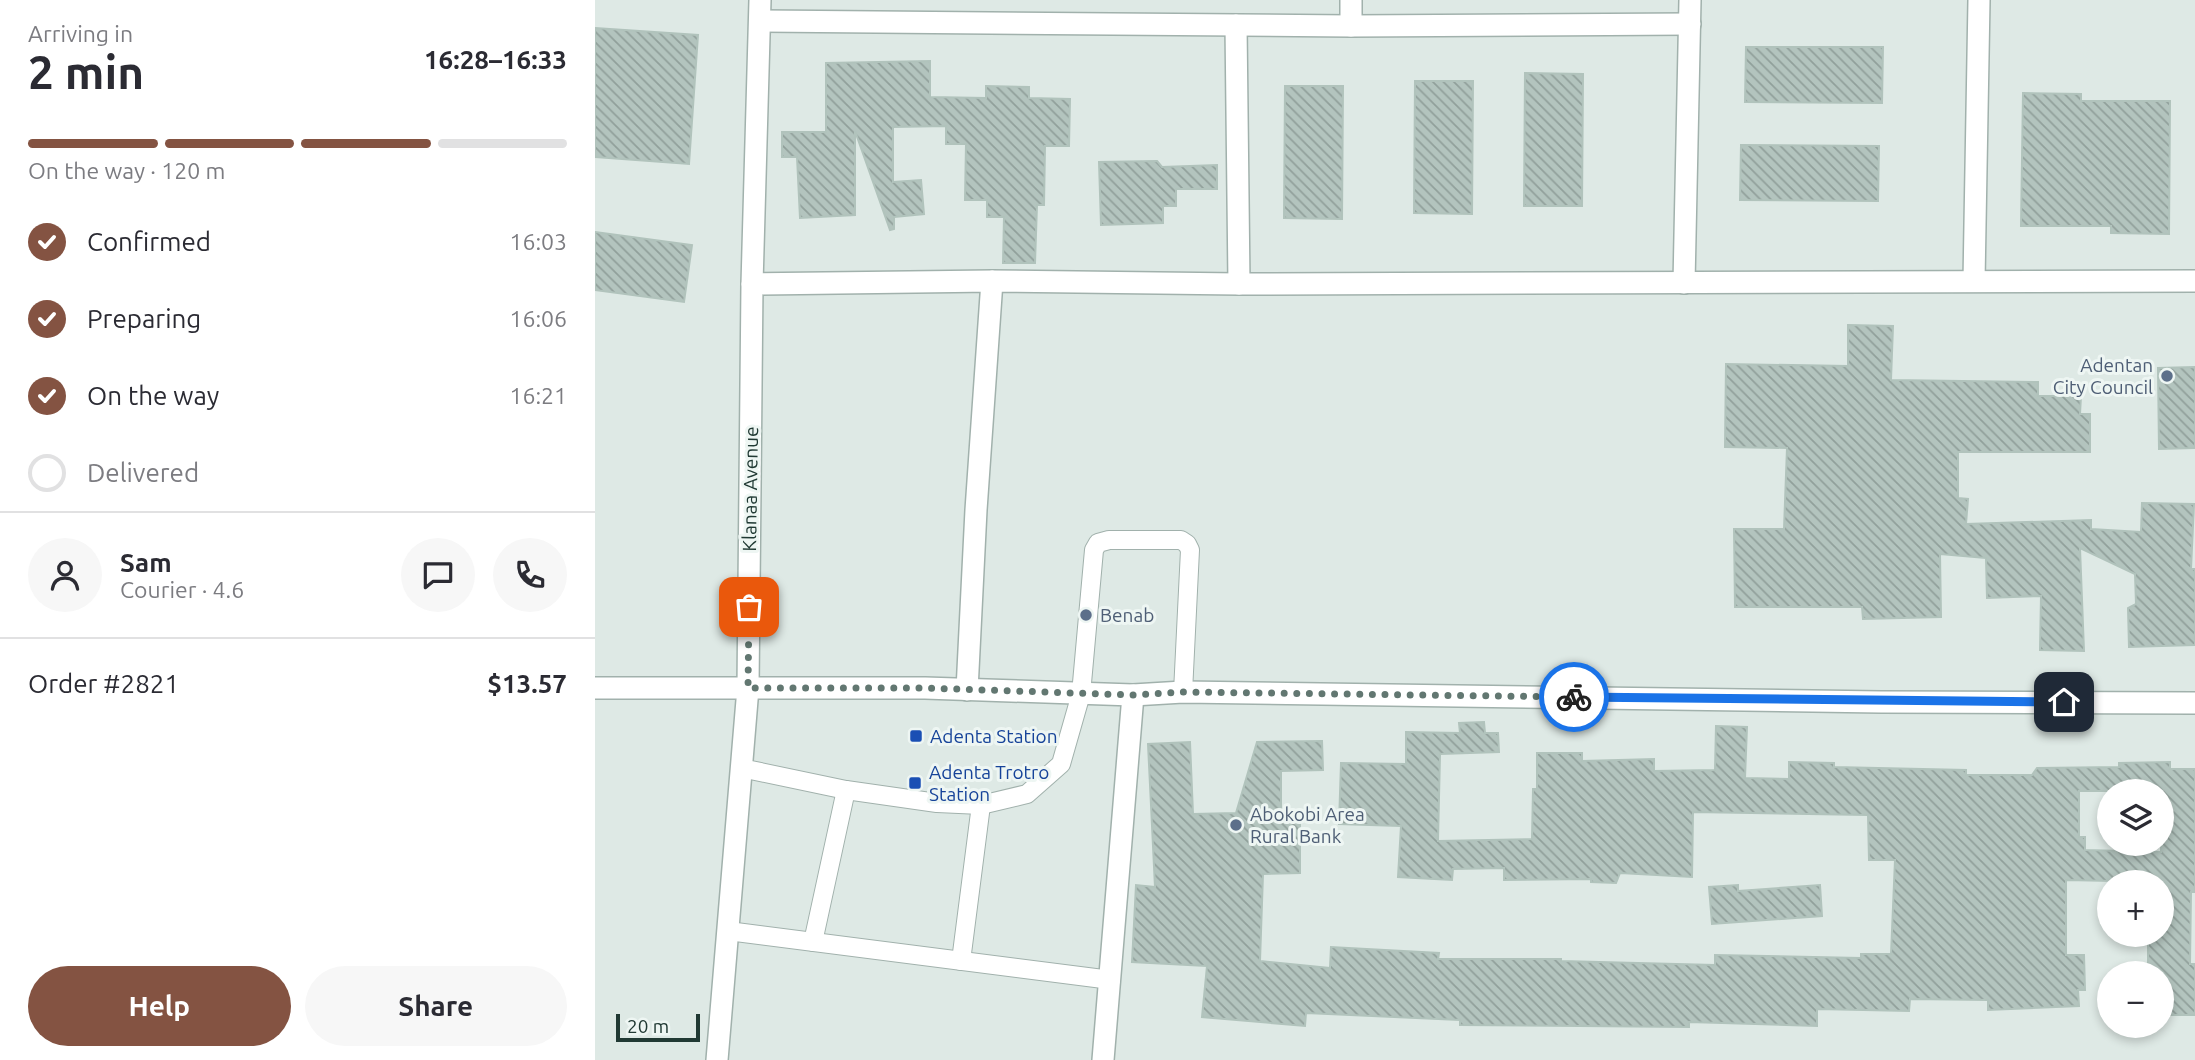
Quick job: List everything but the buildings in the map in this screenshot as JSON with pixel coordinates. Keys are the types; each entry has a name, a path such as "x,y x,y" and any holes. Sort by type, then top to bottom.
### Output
{"street":[{"path":"1351,0 1351,26"},
{"path":"1684,282 1690,0"},
{"path":"1975,281 1979,0"},
{"path":"760,10 1236,25 1690,24"},
{"name":"Klanaa Avenue","path":"716,1060 748,688 753,284 760,10"},
{"path":"1236,25 1239,284"},
{"path":"753,284 992,281 1239,284 2195,281"},
{"path":"967,690 992,281"},
{"path":"595,688 2195,703"},
{"path":"1103,1060 1133,695"}],"lane":[{"path":"741,768 846,790 937,803 981,805 1027,793 1061,764 1081,694 1094,550 1098,543 1109,540 1181,540 1191,550 1184,692"},
{"path":"813,942 846,790"},
{"path":"961,961 981,805"},
{"path":"727,930 1111,980"}],"way so far":[{"path":"749,607 748,688 925,688 1133,695 1184,692 1574,697"}],"place":[{"name":"Adentan City Council","path":"2167,376"},
{"name":"Benab","path":"1086,615"},
{"name":"Adenta Station","path":"916,736"},
{"name":"Adenta Trotro Station","path":"915,783"},
{"name":"Abokobi Area Rural Bank","path":"1236,825"}],"route":[{"path":"1574,697 2064,702"}]}
